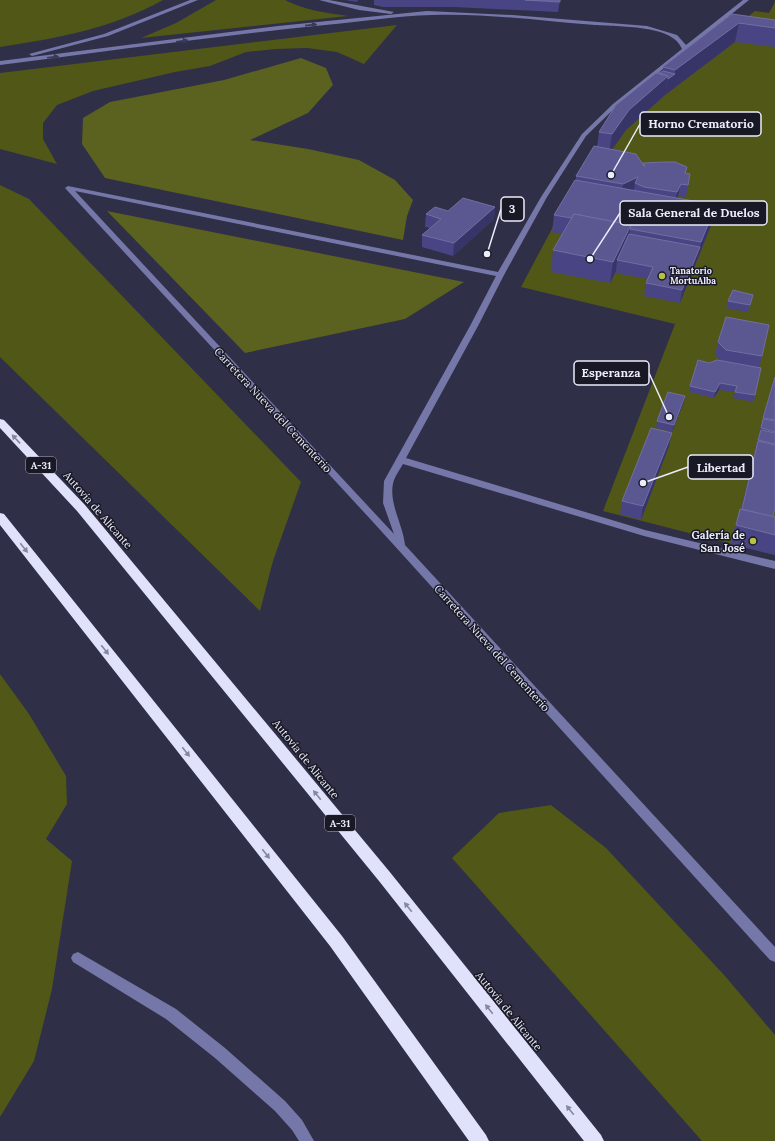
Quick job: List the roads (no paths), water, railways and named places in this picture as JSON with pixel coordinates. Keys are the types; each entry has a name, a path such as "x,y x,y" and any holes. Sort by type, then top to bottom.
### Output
{"highway":[{"name":"Autovía de Alicante","path":"0,422 86,515 384,876 595,1141"},
{"path":"0,517 336,941 480,1141"}],"street":[{"path":"171,10 180,0"},
{"path":"0,63 106,35 195,0"},
{"path":"322,0 359,8 388,12 491,15 639,28 660,31 674,36 682,41 685,50"},
{"path":"400,547 399,533 388,503 389,481 474,326 500,275 544,197 584,135 615,105 746,0"},
{"path":"0,63 278,28 433,13"},
{"name":"Carretera Nueva del Cementerio","path":"500,275 68,188 775,956"},
{"path":"401,460 644,533 775,566"},
{"path":"78,958 171,1014 220,1053 280,1106 298,1125 308,1141"}],"place":[{"name":"Horno Crematorio","path":"611,175"},
{"name":"3","path":"487,254"},
{"name":"Sala General de Duelos","path":"590,259"},
{"name":"Tanatorio MortuAlba","path":"662,276"},
{"name":"Esperanza","path":"669,417"},
{"name":"Libertad","path":"643,483"},
{"name":"Galería de San José","path":"753,541"}]}
